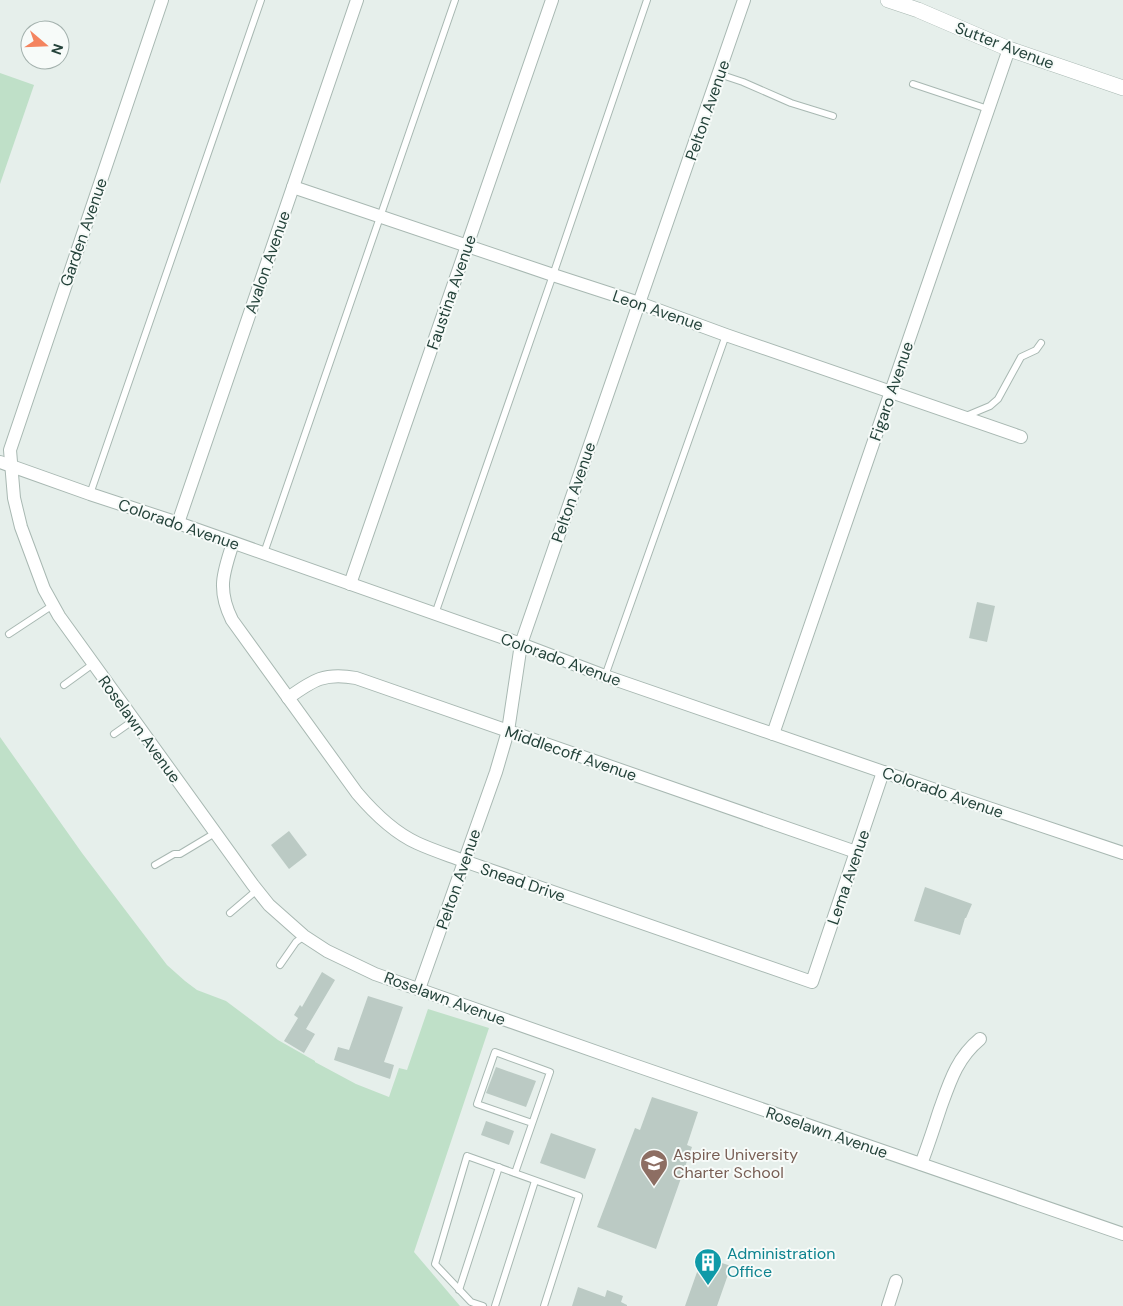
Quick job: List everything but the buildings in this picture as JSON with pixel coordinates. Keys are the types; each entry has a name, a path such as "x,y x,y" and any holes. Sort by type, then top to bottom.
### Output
{"street":[{"name":"Garden Avenue","path":"5,464 162,0"},
{"name":"Avalon Avenue","path":"178,523 357,0"},
{"name":"Faustina Avenue","path":"350,584 552,0"},
{"name":"Pelton Avenue","path":"419,989 496,772 508,731 521,644 744,0"},
{"name":"Sutter Avenue","path":"888,0 920,5 1009,49 1123,88"},
{"name":"Figaro Avenue","path":"774,734 1009,49"},
{"name":"Leon Avenue","path":"293,187 639,303 726,335 1021,436"},
{"name":"Colorado Avenue","path":"5,464 264,553 521,644 605,676 1123,853"},
{"name":"Roselawn Avenue","path":"5,464 21,527 44,589 59,616 257,890 269,905 304,936 327,951 375,974 1123,1234"},
{"name":"Snead Drive","path":"233,543 223,585 223,597 232,620 357,793 382,820 398,833 417,843 464,861 812,982"},
{"name":"Middlecoff Avenue","path":"288,698 309,683 322,678 333,676 356,678 856,852"},
{"name":"Lema Avenue","path":"812,982 883,772"},
{"path":"921,1164 952,1076 961,1059 980,1038"},
{"path":"888,1306 896,1281"}],"lane":[{"path":"90,494 261,0"},
{"path":"264,553 456,0"},
{"path":"434,614 647,0"},
{"path":"719,74 743,82 790,103 833,116"},
{"path":"914,84 988,108"},
{"path":"605,676 726,335"},
{"path":"964,417 990,406 998,399 1021,357 1036,350 1041,343"},
{"path":"9,634 53,605"},
{"path":"64,685 94,664"},
{"path":"114,734 134,720"},
{"path":"155,865 174,854 180,854 215,833"},
{"path":"230,913 257,890"},
{"path":"280,965 296,942 304,936"},
{"path":"515,1173 550,1072 495,1052 476,1104 532,1123"},
{"path":"483,1306 471,1302 435,1264 467,1156 579,1196 544,1306"},
{"path":"459,1290 499,1167"},
{"path":"495,1306 535,1181"}],"green space":[{"path":"0,73 34,85 0,184"},
{"path":"0,737 82,853 167,965 197,990 226,1001 278,1040 356,1084 389,1097 399,1068 407,1070 428,1009 489,1028 414,1252 460,1306 0,1306"}],"place":[{"name":"Aspire University Charter School","path":"654,1187"},
{"name":"Administration Office","path":"708,1286"}]}
